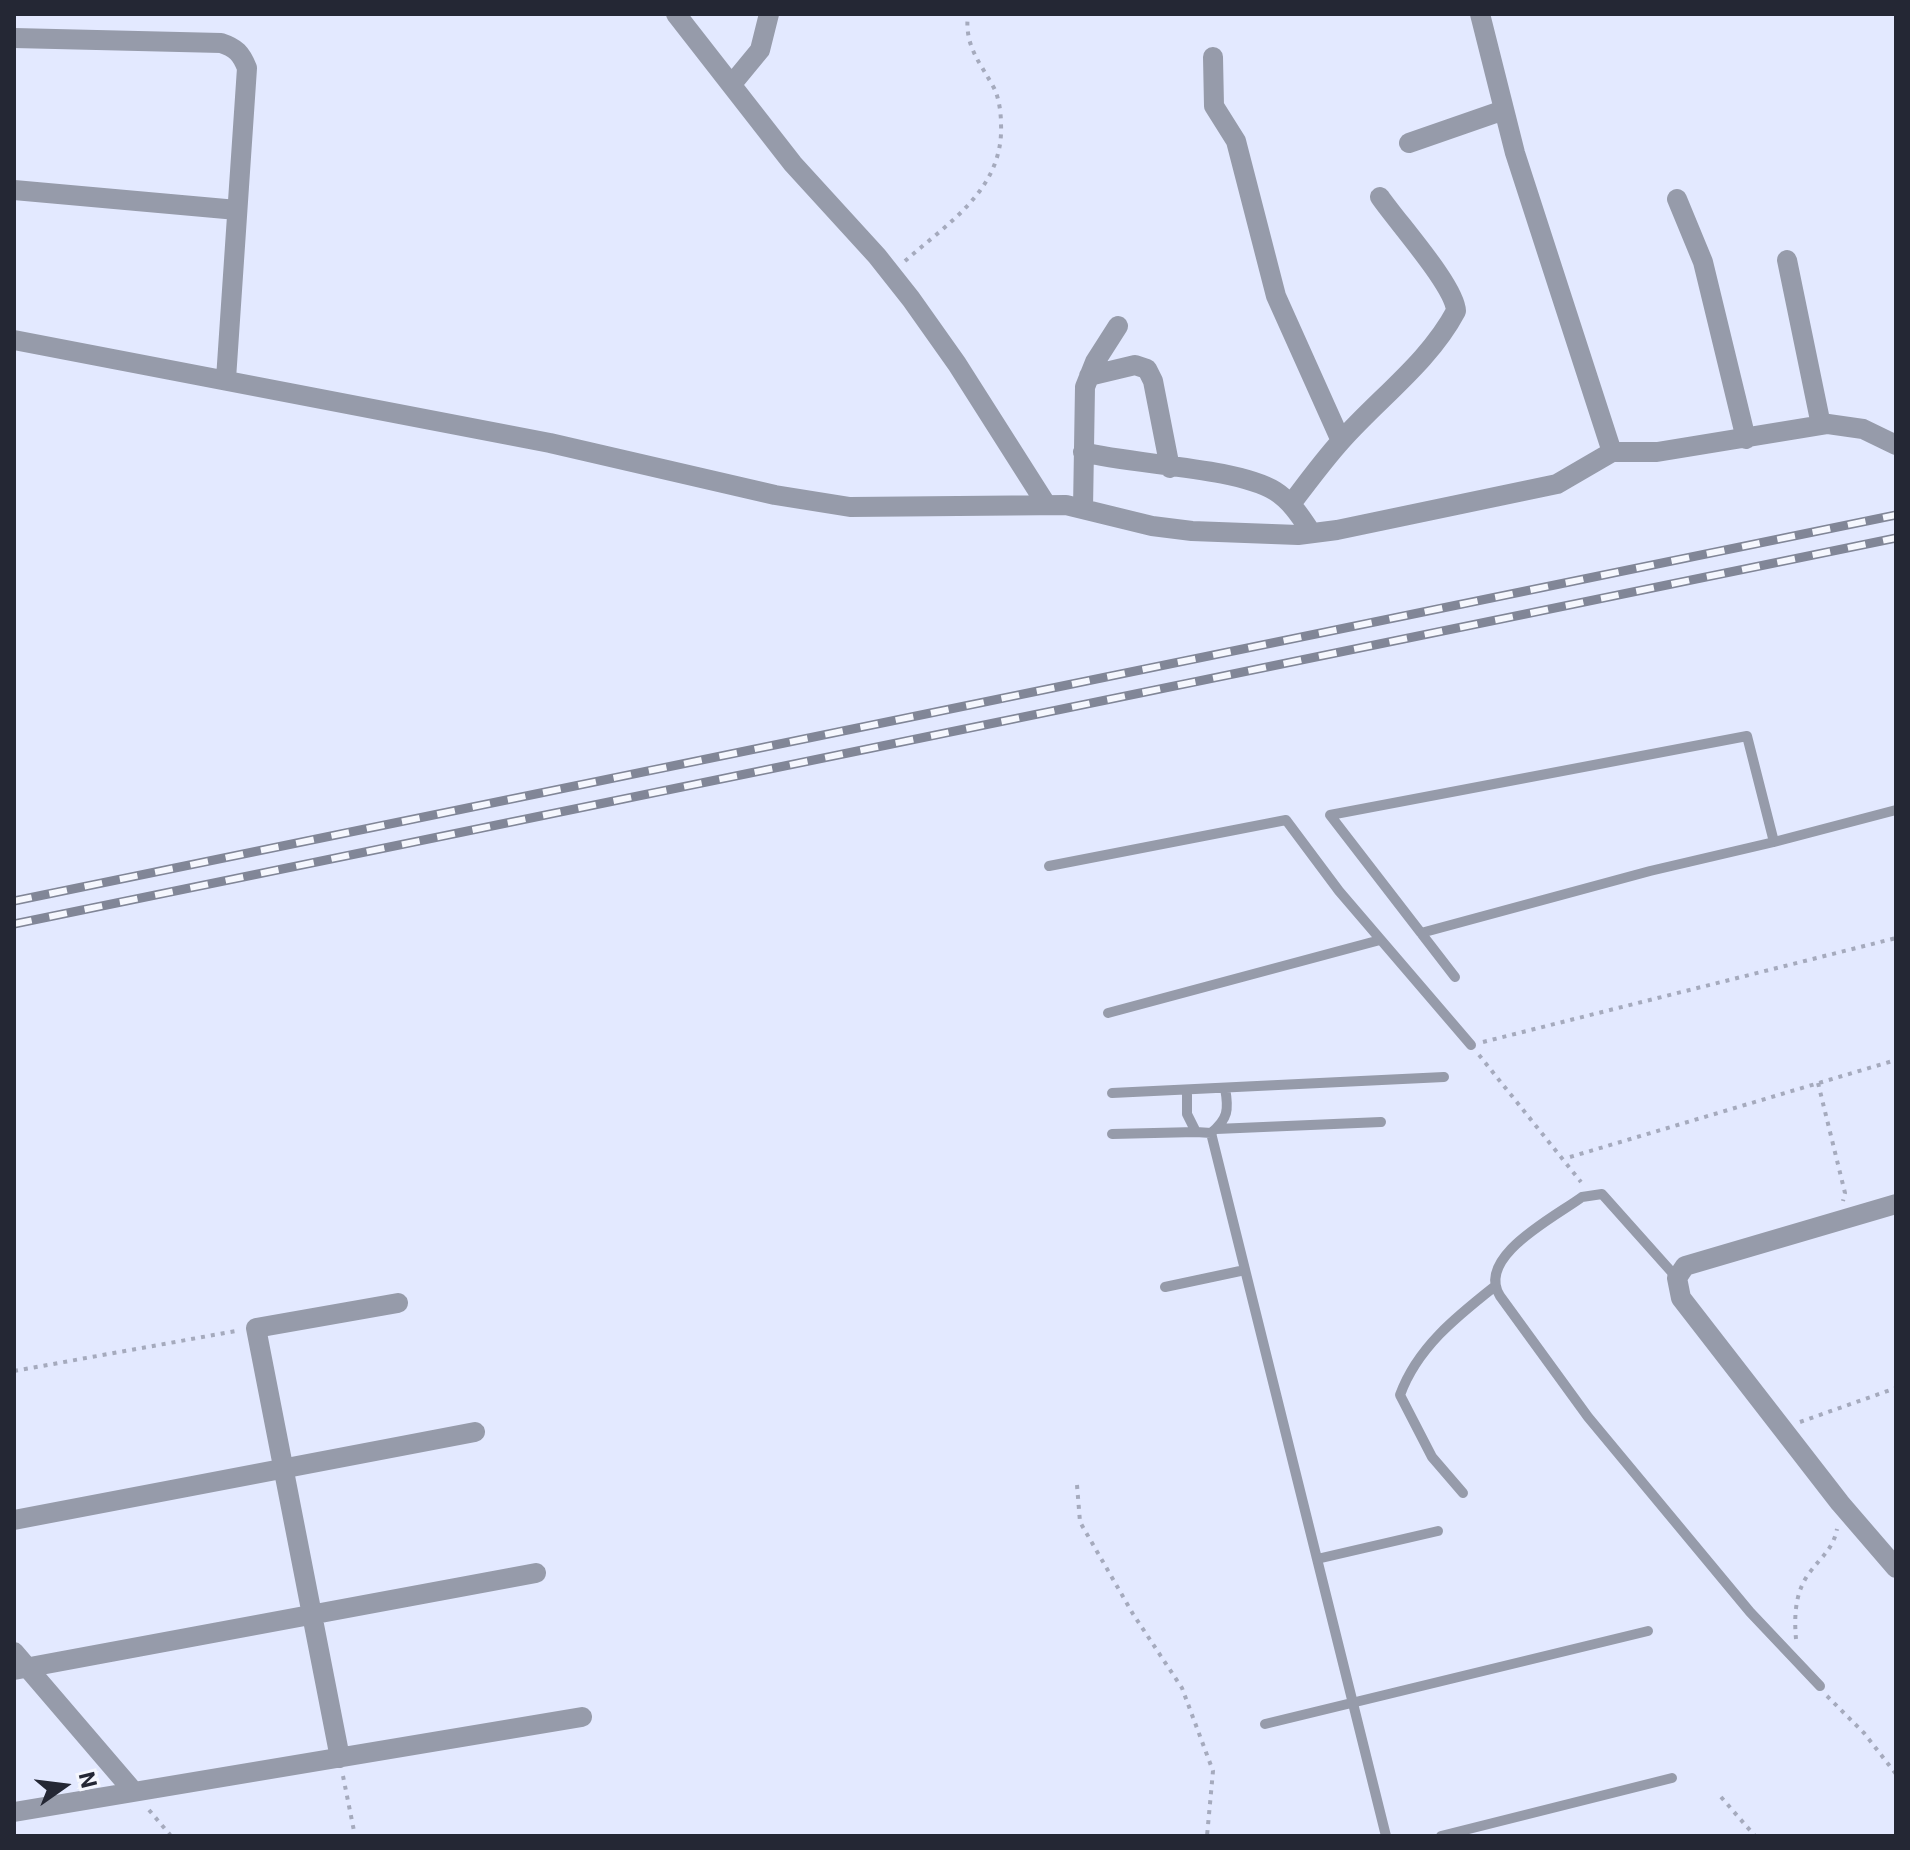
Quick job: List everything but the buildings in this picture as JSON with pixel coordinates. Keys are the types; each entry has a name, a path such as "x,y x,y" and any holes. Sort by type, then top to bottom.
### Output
{"street":[{"path":"676,14 793,164 891,274 957,364 1046,504"},
{"path":"732,84 760,50 769,14"},
{"path":"1480,14 1504,110 1612,452"},
{"path":"14,38 221,43 235,48 247,68 226,379"},
{"path":"1213,57 1214,106 1236,141 1276,296 1341,441"},
{"path":"1409,143 1504,110"},
{"path":"14,190 237,210"},
{"path":"1291,504 1341,441 1392,390 1447,327 1456,311 1451,288 1411,242 1380,197"},
{"path":"1677,199 1703,262 1746,439"},
{"path":"1787,260 1821,425"},
{"path":"1083,509 1082,403 1089,376 1118,326"},
{"path":"14,340 550,443 775,495 850,507 1046,504 1192,531 1337,530 1557,484 1612,452 1657,452 1821,425 1845,424 1896,445"},
{"path":"1089,376 1135,365 1147,369 1153,381 1170,468"},
{"path":"1083,452 1247,480 1274,491 1291,504 1311,532"},
{"path":"1896,1204 1685,1266 1677,1278 1681,1298 1840,1503 1896,1568"},
{"path":"340,1758 256,1328 398,1303"},
{"path":"14,1520 475,1432"},
{"path":"21,1669 536,1573"},
{"path":"14,1652 21,1669 134,1792"},
{"path":"14,1812 582,1717"}],"lane":[{"path":"1455,977 1330,815 1747,736 1774,842"},
{"path":"1421,933 1650,871 1896,810"},
{"path":"1049,866 1286,820 1380,940 1471,1045"},
{"path":"1108,1013 1380,940"},
{"path":"1112,1093 1444,1077"},
{"path":"1213,1131 1226,1120 1228,1105 1225,1088"},
{"path":"1187,1090 1187,1114 1196,1132"},
{"path":"1112,1134 1381,1122"},
{"path":"1213,1131 1386,1836"},
{"path":"1677,1278 1602,1194 1590,1194 1501,1256 1494,1274 1494,1287 1588,1417 1750,1612 1820,1686"},
{"path":"1165,1287 1245,1270"},
{"path":"1463,1493 1432,1457 1400,1395 1407,1374 1438,1334 1494,1287"},
{"path":"1317,1559 1438,1531"},
{"path":"1265,1724 1648,1631"},
{"path":"1441,1836 1672,1778"}],"path":[{"path":"891,274 967,208 983,189 999,157 1002,140 996,90 973,57 968,14"},
{"path":"1590,1194 1471,1045 1896,938"},
{"path":"1570,1157 1896,1060"},
{"path":"1818,1083 1845,1193 1840,1220"},
{"path":"14,1371 256,1328"},
{"path":"1782,1428 1896,1388"},
{"path":"1077,1485 1080,1522 1133,1614 1182,1688 1213,1771 1207,1836"},
{"path":"1797,1646 1794,1621 1798,1595 1809,1572 1828,1554 1837,1533 1840,1503"},
{"path":"1820,1686 1896,1774"},
{"path":"340,1758 355,1836"},
{"path":"134,1792 171,1836"},
{"path":"1721,1797 1755,1836"}],"railway":[{"path":"14,901 1896,515"},
{"path":"14,924 1896,538"}]}
